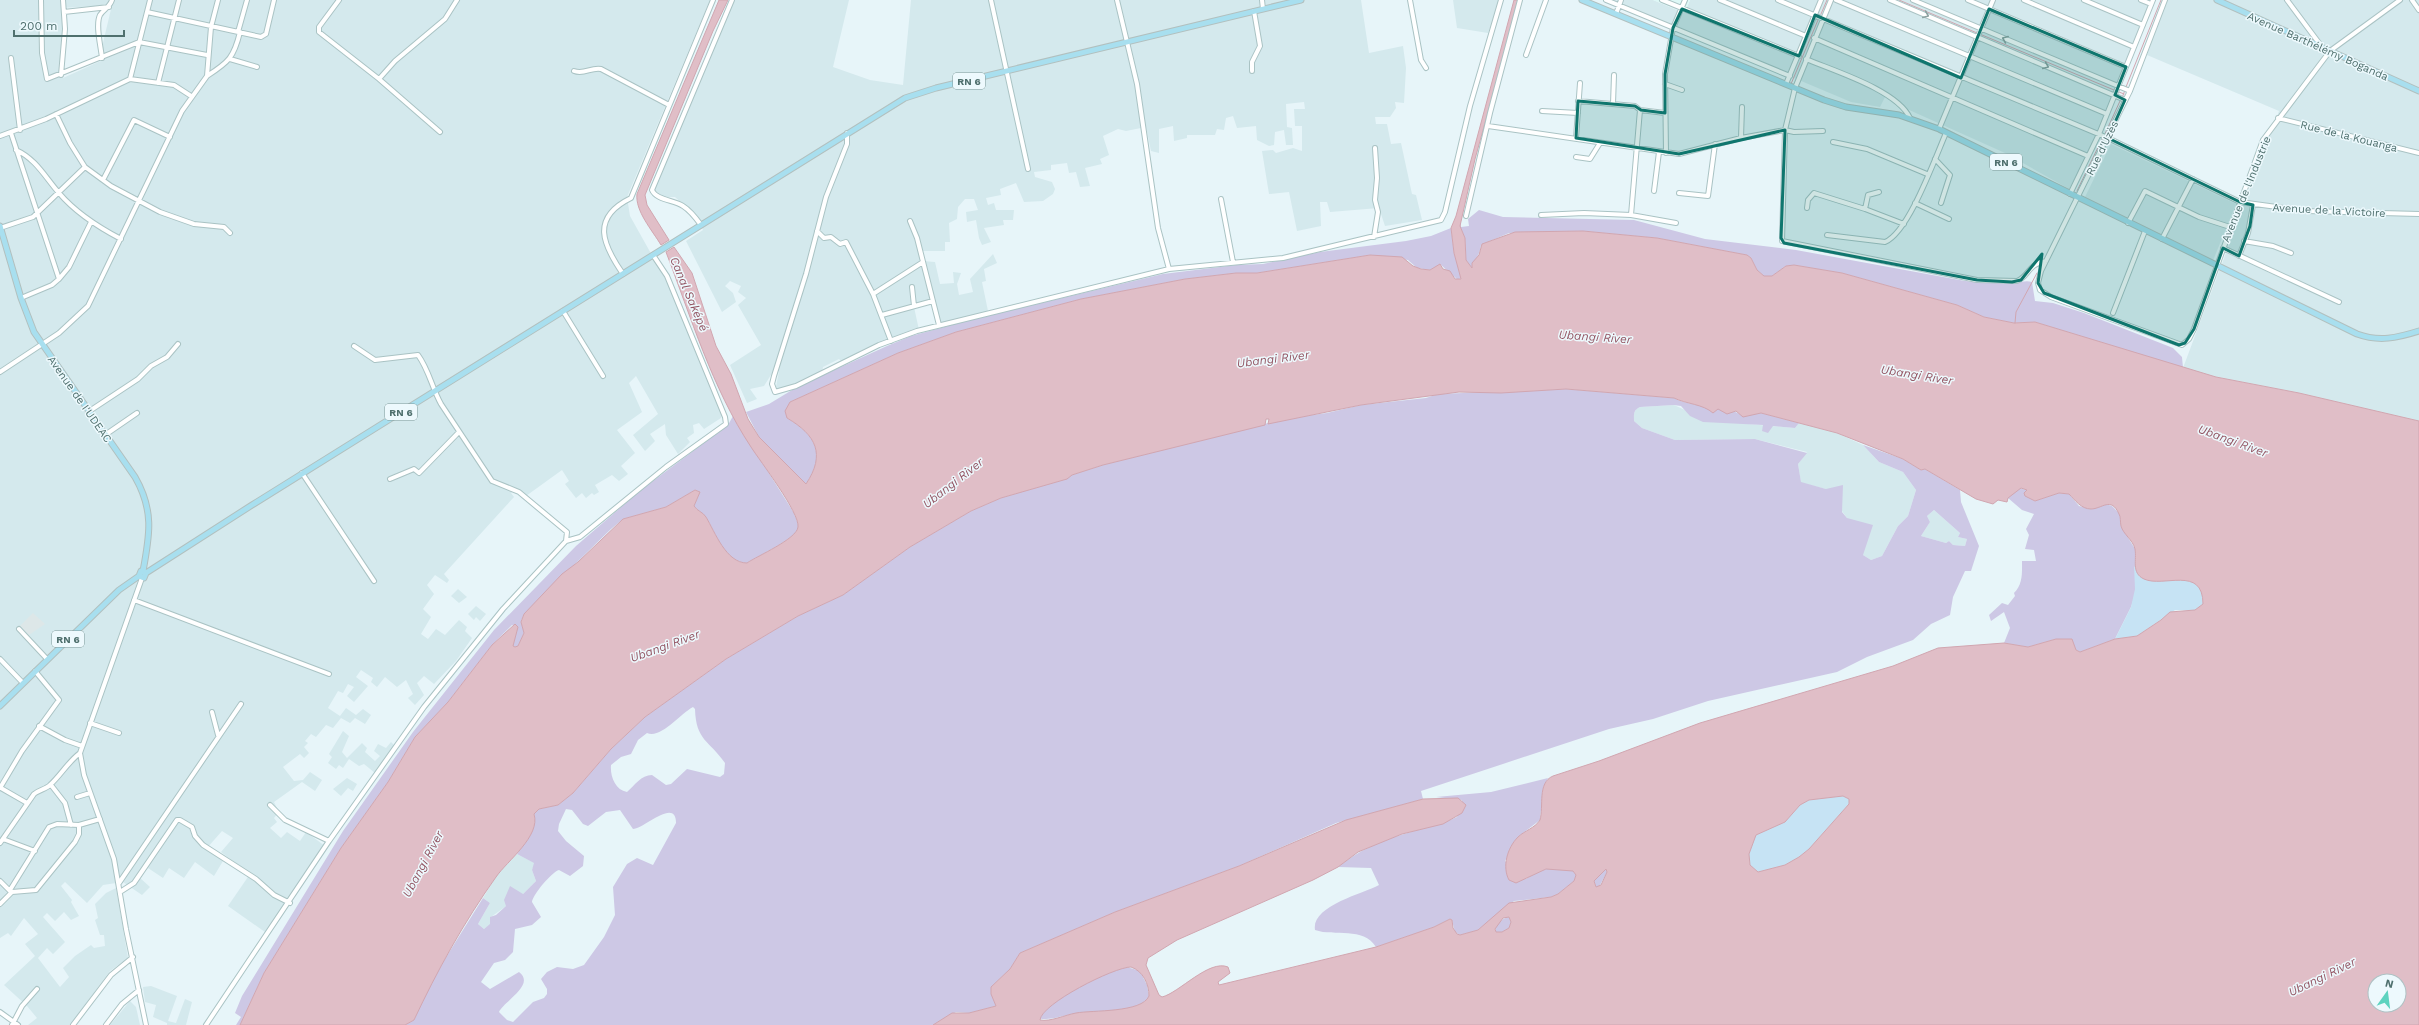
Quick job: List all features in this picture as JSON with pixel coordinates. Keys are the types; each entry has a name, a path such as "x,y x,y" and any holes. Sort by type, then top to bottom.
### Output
{"main road":[{"name":"RN 6","path":"0,706 119,590 140,577 139,572 144,572 905,98 1301,0"},
{"name":"RN 6","path":"1582,0 1795,88 1846,107 1910,118 1939,129 2216,266 2368,338 2389,339 2419,331"},
{"name":"Avenue Barthélémy Boganda","path":"2217,0 2419,91"},
{"name":"Avenue de I'UDEAC","path":"1,229 21,298 34,332 88,412 135,477 146,498 149,508 148,537 144,572"}],"street":[{"path":"41,0 42,53 46,77 49,80 139,42 168,46 207,55"},
{"path":"62,75 64,56 63,0"},
{"path":"102,58 99,21 101,14 110,6 112,0"},
{"path":"130,79 150,0"},
{"path":"158,83 179,0"},
{"path":"207,76 207,55 217,0"},
{"path":"0,372 59,333 88,306 191,96 207,76 230,59 235,51 248,0"},
{"path":"147,12 211,27 264,37 274,0"},
{"path":"339,0 319,27 319,32 379,79 440,132"},
{"path":"379,79 395,61 445,19 457,0"},
{"path":"623,274 607,250 605,242 605,223 616,208 631,198 713,0"},
{"path":"701,225 686,208 674,201 660,198 652,190 732,0"},
{"path":"991,0 1028,168"},
{"path":"1117,0 1137,84 1158,228 1169,269"},
{"path":"1262,0 1263,9"},
{"path":"1410,0 1421,60 1426,68"},
{"path":"847,133 847,144 826,197 806,274 774,376 773,390 779,393 891,341 939,325 1169,269 1283,258 1374,237 1419,224 1435,223 1444,217 1470,106 1502,0"},
{"path":"1466,216 1520,0"},
{"path":"1526,55 1546,0"},
{"path":"1606,0 1790,76"},
{"path":"1616,14 1621,0"},
{"path":"1662,0 1799,56"},
{"path":"1666,153 1665,84 1673,28 1685,0"},
{"path":"1720,0 1806,36"},
{"name":"Avenue de la Victoire","path":"1778,0 1961,78 2099,134 2240,202 2307,211 2419,214"},
{"path":"1786,84 1799,56 1821,0"},
{"path":"1831,0 1814,38 1795,88 1785,130 1781,238 1784,243 1977,280 2021,280 2036,263 2046,261"},
{"path":"1836,0 2107,114"},
{"path":"1890,0 2126,100"},
{"path":"1913,0 2119,85 2130,91"},
{"path":"1968,0 2126,67"},
{"path":"1939,129 1993,0"},
{"path":"2024,0 2134,47"},
{"path":"2084,0 2143,25"},
{"path":"2070,194 2099,134 2152,2 2141,0"},
{"path":"2287,0 2324,49"},
{"name":"Avenue de l'Industrie","path":"2040,290 2051,297 2182,345 2189,338 2194,329 2230,227 2264,140 2278,118 2330,51 2400,0"},
{"path":"2412,0 2419,10"},
{"name":"Rue d'Uzès","path":"2040,290 2039,278 2046,261 2126,100 2165,1"},
{"path":"64,12 110,6"},
{"path":"1252,71 1252,62 1260,46 1254,11"},
{"path":"1814,38 1952,99 2088,156"},
{"path":"11,58 20,130"},
{"path":"230,59 257,67"},
{"path":"1806,59 1885,94 1903,107 1910,118"},
{"path":"574,71 579,73 587,72 594,68 601,69 669,105"},
{"path":"1613,104 1614,75"},
{"path":"0,136 20,130 130,79 174,85 191,96"},
{"path":"1576,138 1580,83"},
{"path":"1665,84 1682,90"},
{"path":"1578,101 1635,106 1640,110 1665,113"},
{"path":"1741,138 1742,107"},
{"path":"1631,215 1638,148 1640,110"},
{"path":"1542,111 1578,113"},
{"path":"56,114 70,143 85,167 103,180 139,202 194,224 224,227 230,233"},
{"name":"Rue de la Kouanga","path":"2278,118 2419,153"},
{"path":"103,180 134,120 170,137"},
{"path":"1488,126 1576,138 1666,153 1686,152 1741,138 1785,130 1794,132 1823,131"},
{"path":"11,133 59,279"},
{"path":"1827,234 1884,242 1890,240 1904,224 1915,204 1946,133"},
{"path":"1834,142 1867,149 1927,174"},
{"path":"1576,157 1590,159 1600,143"},
{"path":"1679,193 1708,196 1715,144"},
{"path":"1374,237 1378,212 1375,200 1377,178 1375,148"},
{"path":"16,150 34,161 59,194 90,222 121,239"},
{"path":"1654,191 1659,152"},
{"path":"1934,159 1950,175 1941,203"},
{"path":"1,229 33,217 59,194 85,167"},
{"path":"2162,239 2177,207 2193,179"},
{"path":"2128,222 2145,191 2199,217 2230,227"},
{"path":"1865,209 1868,195 1879,192"},
{"path":"1807,208 1808,200 1814,193 1865,209 1904,224"},
{"path":"1221,199 1233,262"},
{"path":"1915,204 1949,219"},
{"path":"2239,256 2253,204"},
{"path":"1541,215 1584,213 1631,215 1676,223"},
{"path":"910,221 923,262 939,325"},
{"path":"21,298 52,285 59,279 69,267 90,222"},
{"path":"817,231 824,238 831,236 840,244 846,242 873,294 891,341"},
{"path":"2113,313 2145,231"},
{"path":"2244,241 2273,246 2291,252"},
{"path":"2223,248 2339,302"},
{"path":"206,1025 290,903 329,841 447,676 490,627 503,609 566,541 580,537 672,462 726,424 725,417 678,300 655,254"},
{"path":"873,294 923,262"},
{"path":"912,287 914,306"},
{"path":"882,315 933,301"},
{"path":"563,311 603,376"},
{"path":"88,412 138,379 151,366 167,357 178,344"},
{"path":"354,346 375,360 418,355 427,370 434,392 492,481 518,492 567,532 566,541"},
{"path":"105,435 137,414"},
{"path":"390,479 414,469 419,473 459,432"},
{"path":"302,473 374,581"},
{"path":"140,577 134,600 80,753 84,775 100,819 119,883 146,1025"},
{"path":"134,600 329,674"},
{"path":"19,629 47,659"},
{"path":"0,659 23,684"},
{"path":"27,803 0,788 39,726 60,698 35,671"},
{"path":"119,883 218,735 241,704"},
{"path":"212,712 218,735"},
{"path":"90,723 118,733"},
{"path":"39,726 65,740 82,746"},
{"path":"0,843 27,803 39,790 51,785 69,763 80,753"},
{"path":"51,785 64,803 71,825"},
{"path":"77,797 90,792"},
{"path":"270,805 285,820 329,841"},
{"path":"0,904 11,891 53,824 79,825 100,819"},
{"path":"120,892 134,883 177,820 180,820 192,827 195,836 203,845 256,879 274,895 290,903"},
{"path":"0,881 11,891 30,892 41,885 75,842 79,834 79,825"},
{"path":"3,839 35,851"},
{"path":"73,1025 110,975 133,958"},
{"path":"0,1012 14,1024 22,1006 37,989"},
{"path":"106,1025 122,1004 139,990"}],"highlighted area":[{"path":"1682,9 1799,56 1815,15 1961,78 1989,9 2126,67 2115,95 2125,100 2108,138 2240,202 2253,205 2250,226 2239,256 2223,248 2194,329 2185,343 2179,345 2044,293 2038,283 2042,254 2021,280 2012,282 1977,280 1784,243 1781,238 1785,130 1679,154 1576,138 1578,101 1635,106 1641,110 1665,113 1665,74 1673,28"}],"shaded area":[{"path":"0,0 710,0 627,197 630,216 677,300 722,413 721,418 704,429 699,423 693,425 694,433 687,438 690,442 678,454 666,435 665,424 650,434 655,441 645,451 633,435 658,414 636,376 629,383 642,412 617,430 635,453 621,466 628,474 619,481 612,475 595,485 599,492 594,495 592,493 586,498 582,493 576,498 565,484 569,481 562,470 526,496 517,489 511,493 514,497 444,574 449,580 447,583 435,575 427,585 434,594 423,609 431,617 421,634 428,639 436,629 445,635 459,620 467,627 465,631 472,638 456,661 434,684 424,676 417,683 424,695 415,705 408,698 413,694 406,680 397,687 385,677 377,687 371,682 373,678 361,670 356,677 368,686 354,702 347,696 354,687 348,684 343,693 338,691 328,708 340,716 346,708 356,715 363,709 371,715 365,724 355,718 350,723 341,718 333,728 326,725 316,737 311,734 305,741 308,743 304,747 309,753 304,758 300,754 283,767 294,781 303,780 310,772 322,780 315,791 302,782 274,802 279,812 274,818 277,822 270,828 281,838 287,832 300,841 306,832 325,846 265,932 228,906 250,874 221,852 233,838 222,831 207,848 223,861 214,876 195,862 184,878 169,868 163,878 148,868 139,877 150,887 142,895 123,882 103,885 87,903 65,882 61,886 72,900 71,902 79,916 71,920 64,912 55,921 47,913 43,917 65,942 53,954 47,948 38,958 60,987 69,977 63,968 75,956 91,945 94,948 105,946 104,935 100,935 95,920 98,918 95,904 106,893 116,888 128,958 110,971 70,1025 28,1025 37,1018 27,1006 4,985 35,956 25,944 38,934 24,918 11,936 8,933 0,938","holes":["112,5 102,47 105,59 63,78 65,33 61,8"]},
{"path":"734,0 849,0 833,67 870,80 903,85 911,0 1361,0 1369,53 1403,46 1406,68 1404,103 1395,102 1396,108 1390,117 1375,117 1376,124 1387,124 1391,144 1401,143 1412,194 1416,195 1422,220 1385,226 1379,208 1330,212 1327,202 1320,202 1321,226 1297,231 1289,192 1269,194 1262,151 1273,150 1276,153 1293,148 1302,151 1302,126 1295,126 1294,109 1305,109 1304,102 1286,104 1287,127 1292,128 1293,145 1286,145 1284,130 1275,132 1274,145 1269,146 1257,140 1256,126 1237,128 1233,116 1226,118 1224,130 1217,129 1215,135 1187,135 1187,138 1174,141 1173,126 1159,129 1159,153 1151,151 1146,127 1126,131 1118,129 1103,136 1109,155 1100,159 1102,164 1085,168 1090,186 1080,187 1076,172 1069,173 1067,163 1051,165 1051,170 1034,172 1035,177 1052,182 1055,189 1053,194 1043,201 1024,202 1016,183 1000,189 1001,195 986,198 988,205 994,203 996,210 1014,210 1013,220 1003,220 1004,225 984,228 991,242 982,245 979,238 976,220 967,222 966,212 978,210 974,199 965,199 958,207 957,219 949,223 950,242 945,242 945,251 920,251 923,261 935,262 940,284 954,283 953,272 961,273 957,284 959,295 973,292 970,279 993,254 997,263 984,269 986,281 982,282 988,311 939,324 934,303 914,307 919,330 889,339 842,362 839,359 823,367 822,372 779,392 776,387 779,371 774,370 764,386 750,389 757,399 747,403 730,365 761,345 738,305 746,298 738,292 741,286 730,281 725,286 733,293 736,302 722,312 686,241 703,230 699,219 675,197 665,197 654,190"},
{"path":"1453,0 1500,0 1488,33 1457,28"},
{"path":"1609,0 1653,0 1684,13 1690,0 2147,0 2153,3 2095,140 2069,189 2005,153 1907,109 1887,93 1880,107 1851,102"},
{"path":"1653,0 1690,0 1685,13"},
{"path":"2166,0 2419,0 2419,421 2299,393 2216,377 2183,368 2279,111 2147,55"},
{"path":"2111,144 2236,204 2212,263 2084,199"},
{"path":"1479,210 1503,217 1634,220 1705,239 1796,250 1965,281 2001,283 2032,282 2035,301 2053,303 2084,313 2173,348 2182,357 2183,368 2035,322 2014,323 1984,317 1957,305 1842,273 1794,265 1786,266 1772,276 1764,276 1757,270 1751,258 1747,255 1657,238 1583,231 1509,233 1481,245 1473,270 1466,260 1465,238 1460,226 1461,221 1461,227 1469,226 1468,219"},
{"path":"1451,228 1454,253 1462,277 1458,280 1441,265 1430,270 1417,268 1408,260 1370,255 1257,273 1236,273 1185,279 1081,299 956,332 898,353 790,402 787,418 805,431 815,446 816,463 806,484 759,437 746,412 769,404 797,387 911,336 974,319 1163,274 1236,265 1263,264 1320,252 1406,241 1431,236"},
{"path":"1566,389 1674,398 1691,404 1736,412 1743,416 1761,413 1799,423 1795,428 1773,426 1768,433 1762,431 1763,425 1703,422 1690,416 1681,406 1640,407 1634,413 1634,421 1642,428 1675,440 1755,439 1807,453 1798,464 1801,482 1826,489 1843,485 1842,512 1847,518 1873,525 1863,555 1871,560 1882,556 1898,526 1908,516 1916,490 1903,472 1879,462 1863,445 1903,459 1921,470 1925,469 1960,490 1961,502 1979,546 1971,571 1965,571 1953,597 1950,615 1931,624 1913,640 1867,657 1837,672 1708,701 1653,719 1609,729 1421,791 1423,799 1336,823 1239,866 1115,912 1020,953 1010,969 991,987 996,1006 969,1013 956,1012 933,1025 405,1025 414,1020 433,978 483,898 490,903 478,924 484,929 490,924 490,917 496,915 506,906 504,900 510,886 523,894 536,881 532,870 534,863 517,854 532,830 535,819 534,814 539,809 558,805 573,793 611,749 645,717 726,659 798,616 843,595 910,547 971,511 1001,498 1066,479 1072,475 1103,465 1288,418 1327,413 1361,405 1426,398 1438,394","holes":["1934,510 1960,533 1958,537 1967,539 1965,546 1953,545 1949,541 1946,543 1921,536 1930,522 1927,516","693,707 695,709 696,720 701,734 725,763 724,774 720,777 687,769 671,784 666,785 652,775 648,775 641,779 627,792 619,788 612,778 611,765 621,757 631,754 638,740 647,733 652,734 664,729","566,809 572,810 583,824 588,826 606,812 620,810 633,829 638,828 665,813 671,813 675,816 676,823 653,865 637,858 627,864 613,887 615,915 604,937 584,965 573,969 557,967 547,972 541,979 547,989 547,994 544,998 533,1002 513,1022 507,1020 499,1012 517,993 524,982 523,977 519,972 490,989 481,982 494,963 505,960 513,952 515,929 532,925 541,917 532,902 533,898 543,884 559,870 570,876 583,866 584,856 566,841 558,831 559,824"]},
{"path":"1674,405 1685,410 1748,424 1795,428 1799,423 1837,433 1863,445 1879,462 1903,472 1916,490 1908,516 1898,526 1882,556 1871,560 1863,555 1847,518 1826,489 1801,483 1798,464 1807,452 1755,439 1675,440 1642,428 1634,421 1636,409 1640,407"},
{"path":"733,416 794,513 798,526 796,532 784,542 747,563 739,562 722,546 706,517 694,506 700,492 695,490 666,507 623,519 611,529 524,614 521,621 524,633 518,646 512,646 518,627 512,625 492,645 448,702 415,737 388,782 341,848 264,973 240,1025 236,1025 241,1017 235,1013 242,996 343,831 413,732 494,630 576,546 641,490 728,425"},
{"path":"2018,488 2027,490 2035,501 2059,493 2069,494 2079,506 2091,509 2106,504 2112,506 2120,514 2121,526 2135,549 2135,595 2131,607 2115,639 2080,652 2076,650 2070,639 2056,639 2028,647 2004,643 2010,628 2004,612 1991,621 1989,615 2002,603 2008,605 2015,596 2014,593 2019,586 2021,578 2022,561 2036,561 2034,550 2025,549 2029,535 2026,529 2034,514 2022,510 2008,498"},
{"path":"1934,510 1960,533 1958,537 1967,539 1965,546 1953,545 1949,541 1946,543 1921,536 1930,522 1927,516"},
{"path":"458,589 467,597 459,603 451,596"},
{"path":"476,606 486,614 480,621 476,617 474,620 468,614"},
{"path":"33,613 45,624 29,635 20,626"},
{"path":"343,731 349,736 342,752 347,758 362,743 367,748 365,752 375,761 380,756 374,751 378,744 386,748 391,742 395,746 375,773 364,764 359,766 349,759 343,768 339,765 336,769 328,763 332,757 329,754"},
{"path":"347,778 357,784 353,791 348,788 341,796 333,789"},
{"path":"1548,778 1543,789 1540,820 1518,837 1505,861 1526,879 1542,870 1561,868 1573,871 1576,875 1574,881 1558,894 1551,897 1514,901 1478,930 1460,935 1455,932 1452,920 1450,919 1434,927 1376,947 1364,936 1315,930 1316,922 1321,914 1329,908 1339,902 1379,885 1371,868 1338,867 1361,851 1378,843 1457,817 1462,800 1436,797 1491,792"},
{"path":"517,854 535,863 532,870 536,881 523,894 491,917 491,924 484,929 478,924 490,903 483,898 496,876"},
{"path":"1605,868 1607,872 1599,887 1596,887 1594,881"},
{"path":"1509,917 1511,922 1509,928 1502,932 1496,932 1496,926 1502,920"},
{"path":"1127,967 1140,971 1147,985 1149,996 1145,1002 1137,1006 1116,1010 1078,1013 1046,1019 1039,1018 1046,1009 1056,1001 1079,986 1104,974"},
{"path":"151,986 177,996 168,1021 176,1023 185,999 192,1002 186,1025 167,1025 167,1023 153,1017 156,1005 145,1002 143,987"},
{"path":"130,1001 136,1007 140,1025 110,1025"}],"sand":[{"path":"2134,566 2140,575 2146,579 2157,581 2184,580 2191,582 2197,586 2202,593 2203,604 2195,610 2175,610 2137,636 2115,639 2131,607 2135,589"},
{"path":"1843,796 1849,799 1849,804 1809,849 1799,857 1785,865 1758,872 1750,865 1749,854 1756,834 1785,822 1800,805 1809,800"}],"water":[{"path":"719,0 728,0 713,31 645,195 647,205 669,240 661,245 641,214 637,194"},
{"path":"1514,0 1519,0 1475,159 1460,226 1465,238 1466,260 1472,268 1472,263 1479,255 1482,244 1515,232 1583,231 1657,238 1747,255 1751,258 1757,270 1764,276 1772,276 1786,266 1794,265 1842,273 1957,305 1984,317 2014,323 2035,322 2216,377 2299,393 2419,421 2419,1025 933,1025 952,1013 969,1013 996,1006 991,994 991,987 1010,969 1020,953 1115,912 1239,866 1346,820 1423,799 1458,798 1466,805 1462,813 1443,824 1402,834 1358,852 1338,867 1313,880 1177,940 1148,958 1146,965 1159,995 1162,997 1177,990 1203,972 1220,966 1228,967 1230,973 1218,982 1219,985 1376,947 1434,927 1450,919 1452,920 1453,928 1457,934 1460,935 1478,930 1509,903 1551,897 1558,894 1574,881 1576,875 1573,871 1546,869 1516,883 1509,880 1507,875 1506,864 1508,852 1518,837 1540,820 1543,789 1548,779 1553,776 1599,761 1700,723 1893,666 1938,648 2004,643 2028,647 2056,639 2072,639 2076,650 2080,652 2115,639 2137,636 2170,612 2195,610 2203,604 2201,592 2196,585 2189,581 2152,581 2144,579 2137,573 2135,566 2134,546 2122,529 2120,515 2113,506 2106,505 2087,509 2078,504 2069,494 2059,493 2035,501 2025,496 2024,493 2027,490 2021,488 2008,498 2007,502 1998,500 1993,504 1976,499 1925,469 1921,470 1903,459 1837,433 1761,413 1743,417 1736,411 1727,414 1718,409 1713,413 1699,406 1674,398 1566,389 1501,393 1459,392 1361,405 1268,424 1269,419 1266,419 1265,425 1103,465 1072,475 1067,479 1001,498 971,511 910,547 843,595 798,616 726,659 645,717 611,749 573,793 558,805 539,809 534,814 535,822 533,831 522,848 496,877 473,911 432,983 414,1020 405,1025 240,1025 264,973 341,848 388,782 415,737 448,702 492,645 515,624 518,627 513,646 518,646 524,633 521,622 524,614 562,574 578,562 623,519 666,507 695,490 700,492 694,506 706,517 722,546 733,558 740,562 747,563 784,542 796,532 798,527 797,520 793,511 779,487 751,447 725,401 703,352 666,252 674,247 692,273 716,346 731,374 748,419 759,437 806,484 816,463 815,446 805,431 787,418 785,411 790,402 898,353 956,332 1081,299 1185,279 1236,273 1257,273 1370,255 1402,257 1413,266 1421,269 1430,270 1440,264 1443,269 1450,271 1455,279 1461,279 1454,253 1451,228 1456,216","holes":["1843,796 1849,799 1849,804 1809,849 1799,857 1785,865 1758,872 1750,865 1749,854 1756,835 1785,822 1800,805 1809,800","1606,869 1607,872 1601,885 1596,887 1594,881","1509,917 1511,922 1509,928 1502,932 1496,932 1495,929 1503,918","1131,967 1142,975 1148,987 1149,996 1145,1001 1137,1005 1116,1010 1076,1013 1053,1019 1040,1020 1044,1013 1052,1005 1065,996 1095,980"]}],"waterway":[{"path":"1821,14 1827,0"},
{"path":"1899,0 1977,33"},
{"path":"2126,87 2161,0"},
{"path":"1791,84 1818,20"},
{"path":"1982,35 2114,90"},
{"path":"2122,98 2125,90"},
{"path":"2119,92 2124,94"},
{"path":"2105,134 2120,101"},
{"path":"2077,191 2103,137"},
{"path":"2015,323 2016,312 2037,273"}],"water label":[{"name":"Canal Saképé","path":"689,294"},
{"name":"Ubangi River","path":"1595,337"},
{"name":"Ubangi River","path":"1273,359"},
{"name":"Ubangi River","path":"1917,375"},
{"name":"Ubangi River","path":"2233,441"},
{"name":"Ubangi River","path":"953,483"},
{"name":"Ubangi River","path":"665,646"},
{"name":"Ubangi River","path":"423,864"},
{"name":"Ubangi River","path":"2322,977"}]}
